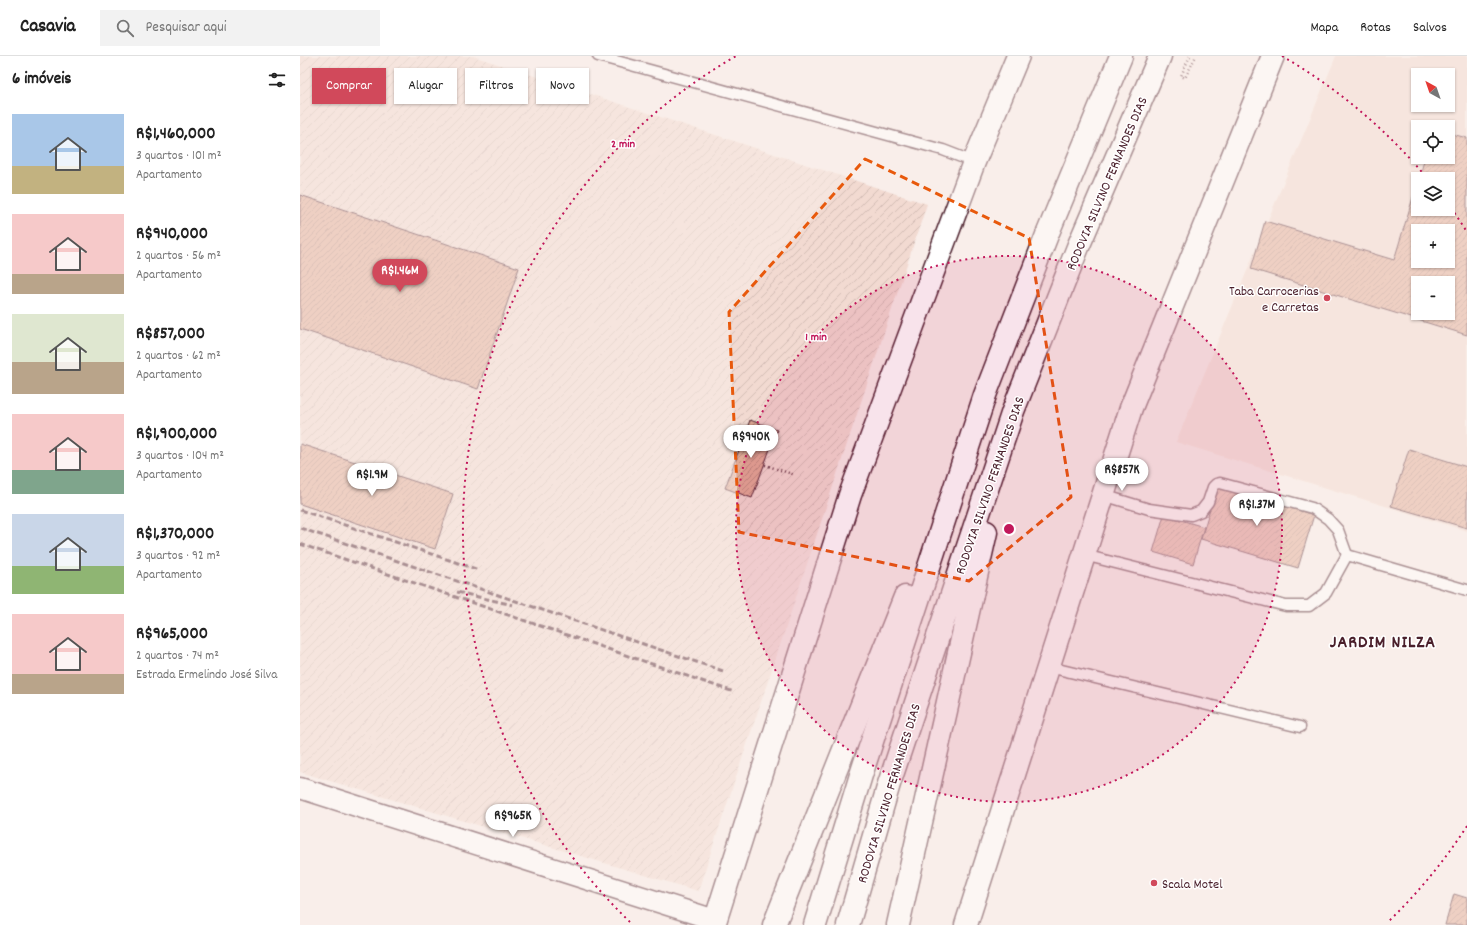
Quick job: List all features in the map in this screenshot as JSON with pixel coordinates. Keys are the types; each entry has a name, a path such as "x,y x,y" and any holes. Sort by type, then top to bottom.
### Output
{"main road":[{"path":"715,922 850,495 974,162 1018,56"},
{"path":"774,925 986,395 1047,235 1121,56"},
{"name":"RODOVIA SILVINO FERNANDES DIAS","path":"848,925 889,784 1014,411 1078,247 1160,56"},
{"path":"966,925 1131,408 1273,56"},
{"path":"815,925 861,775 986,395"},
{"path":"898,925 1014,411"}],"street":[{"path":"300,788 715,922"}],"lane":[{"path":"598,56 943,150 974,162"},
{"path":"1084,555 1286,606 1309,606 1326,593 1347,555 1338,530 1328,519 1312,508 1220,483 1213,487 1208,502 1201,511 1191,515 1148,509 1103,495"},
{"path":"1347,555 1467,590"},
{"path":"1049,667 1300,727"}],"path":[{"path":"1190,56 1181,76 1186,78 1196,56"},
{"path":"765,465 795,475"}],"highlighted area":[{"path":"865,159 1029,238 1071,497 969,581 739,532 729,312"}],"shaded area":[{"path":"300,56 473,56 510,68 465,68 465,104 528,104 528,74 536,77 536,104 589,104 589,94 927,204 698,891 300,772"},
{"name":"Taba Carrocerias e Carretas","path":"1336,56 1467,56 1467,531 1176,442"}],"building":[{"path":"1455,135 1467,138 1467,335 1418,320 1455,320 1455,276 1411,276 1411,318 1251,269 1265,221 1394,260 1411,204 1411,216 1455,216 1455,172 1421,172 1423,164 1455,164"},
{"path":"300,195 519,268 478,389 300,329"},
{"path":"750,420 777,430 752,498 725,488"},
{"path":"300,444 453,494 435,549 300,504"},
{"path":"1409,449 1467,467 1467,528 1391,506"},
{"path":"1217,485 1314,515 1298,568 1201,539"},
{"path":"1164,515 1204,527 1193,564 1153,552"},
{"path":"1454,894 1467,898 1467,925 1445,925"}],"railway":[{"path":"300,510 479,570"},
{"path":"300,528 723,671"},
{"path":"300,544 734,692"},
{"path":"457,592 513,605"}],"place":[{"name":"Taba Carrocerias e Carretas","path":"1327,298"},
{"name":"Scala Motel","path":"1154,883"}],"district":[{"name":"JARDIM NILZA","path":"1383,641"}]}
